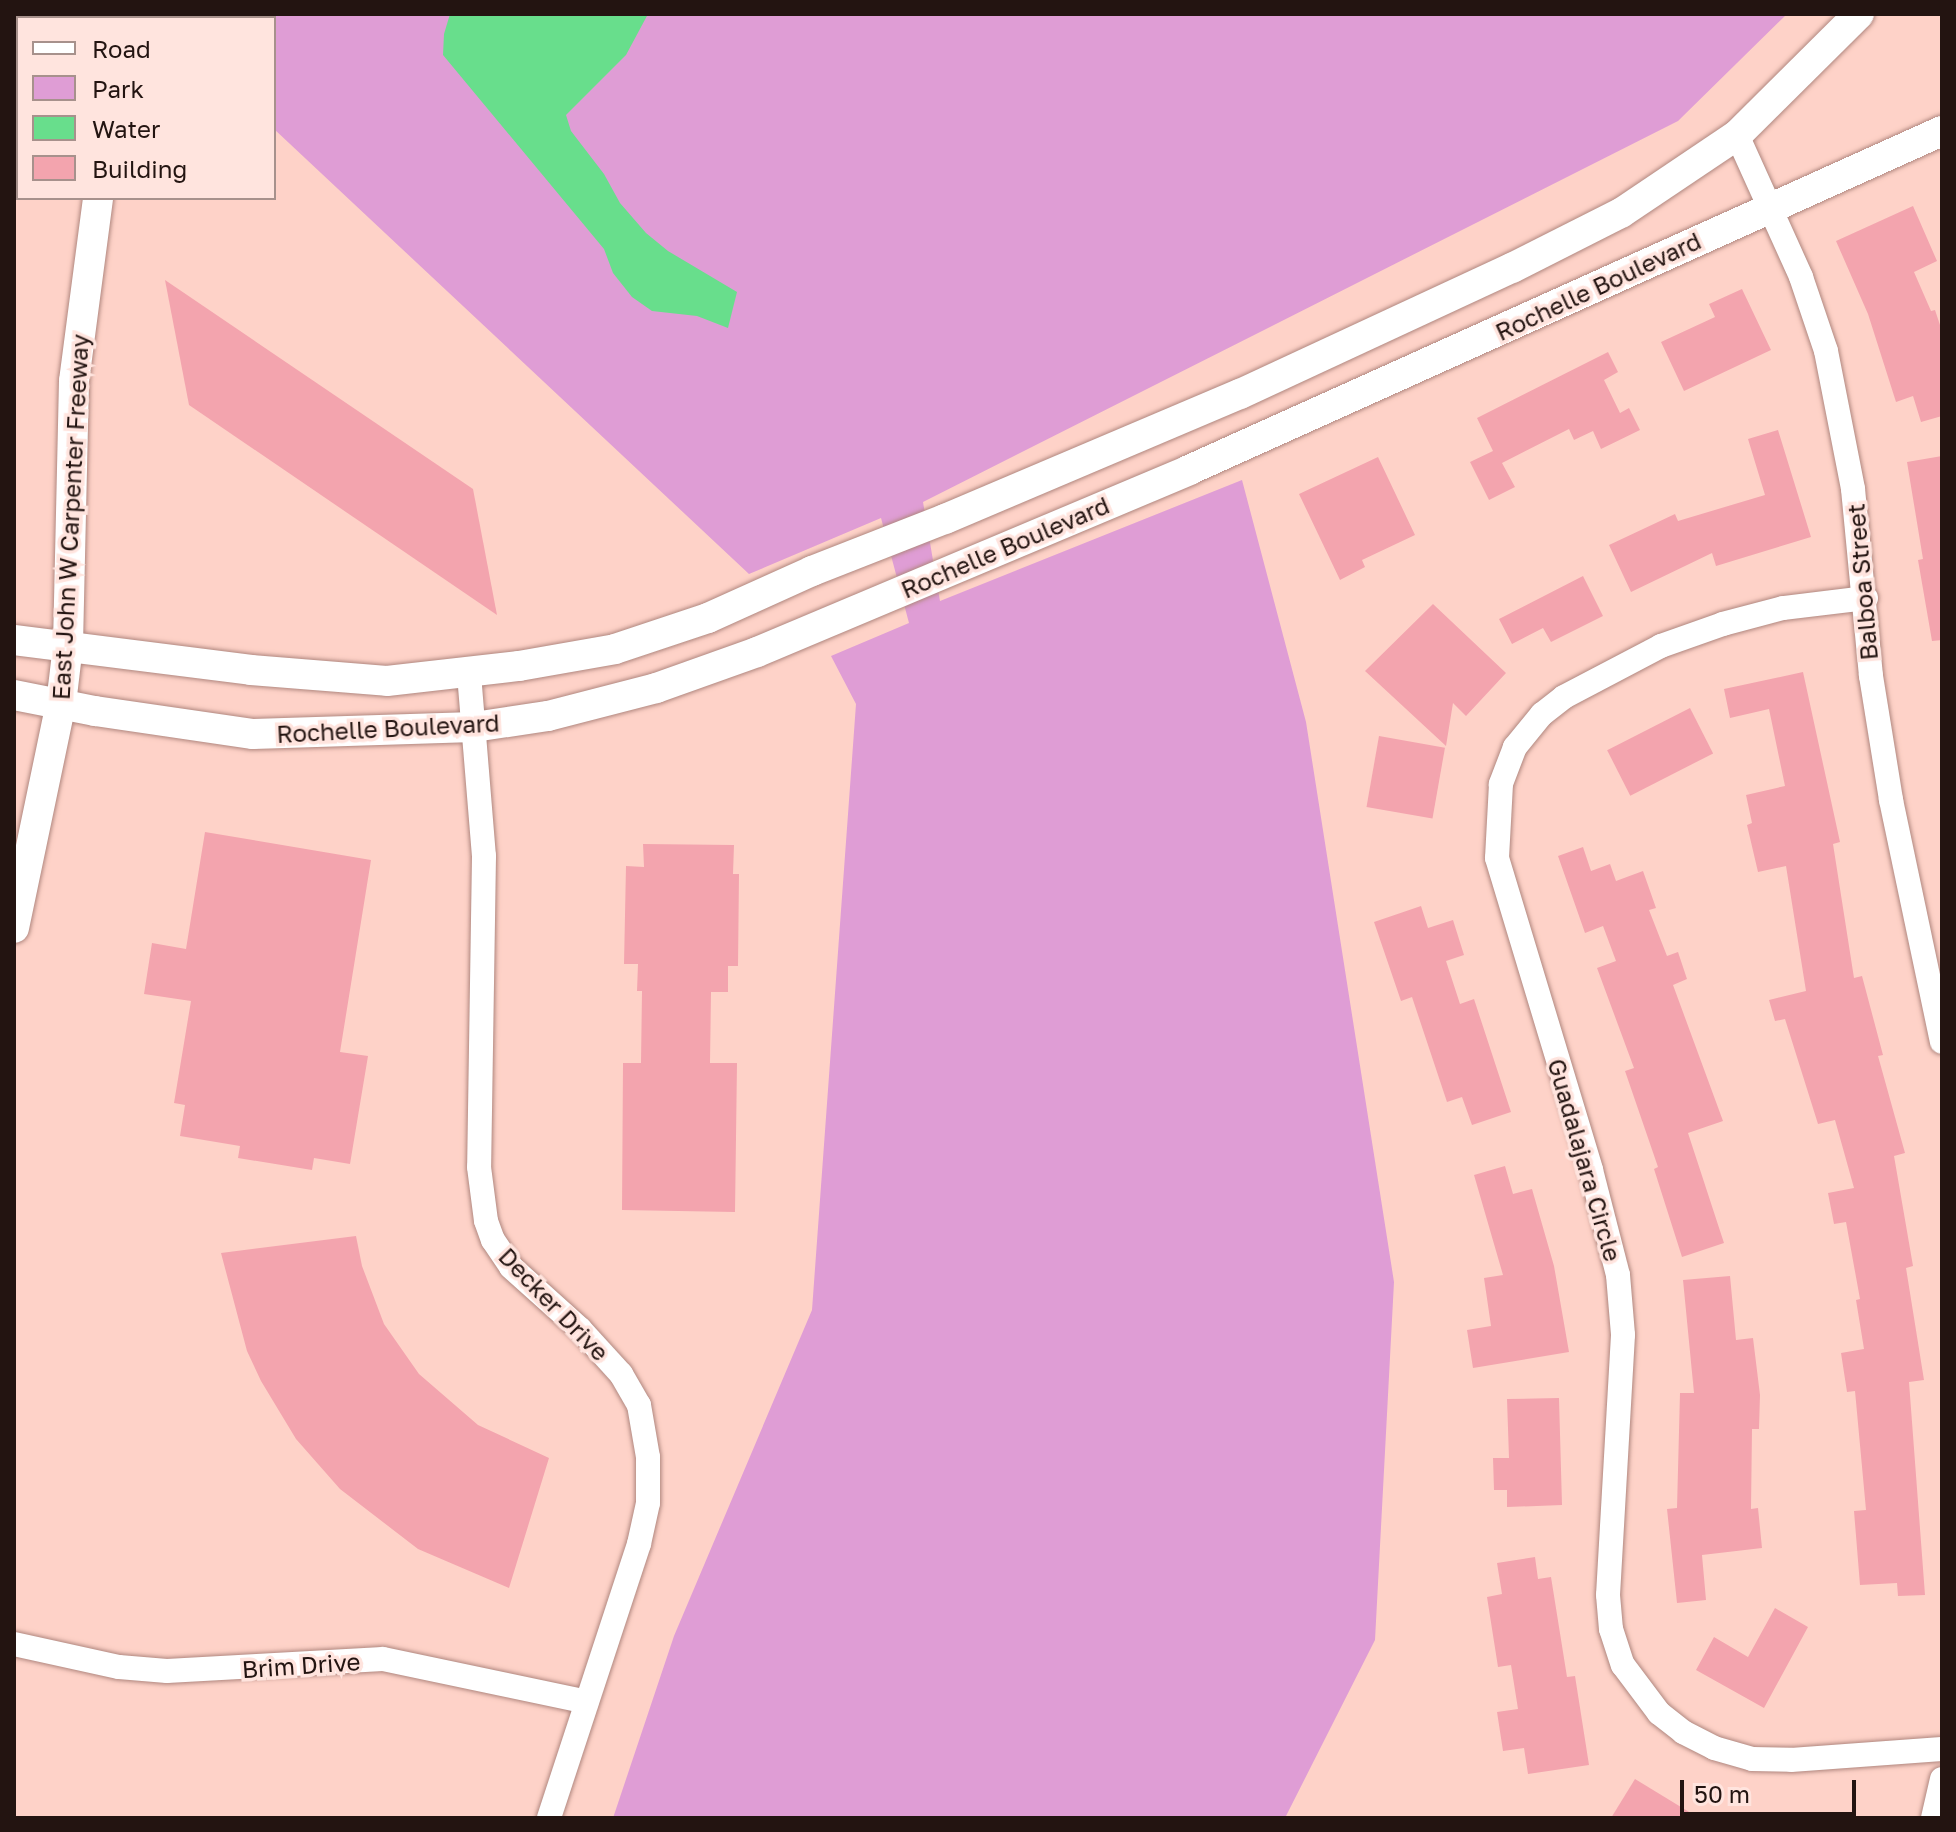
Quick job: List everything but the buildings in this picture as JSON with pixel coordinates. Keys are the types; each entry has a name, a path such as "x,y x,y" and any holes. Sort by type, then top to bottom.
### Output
{"main road":[{"name":"Rochelle Boulevard","path":"26,642 251,670 387,681 469,674 615,649 708,618 812,571 1184,418 1512,268 1607,220 1737,135 1859,14"},
{"name":"Rochelle Boulevard","path":"15,695 253,734 474,727 548,716 656,688 757,652 1203,464 1942,131"},
{"name":"East John W Carpenter Freeway","path":"14,928 61,704 68,645 74,381 98,200"}],"street":[{"name":"Balboa Street","path":"1737,135 1801,277 1826,351 1853,489 1866,598 1871,676 1891,800 1935,973 1942,1042"},
{"name":"Guadalajara Circle","path":"1866,598 1783,608 1723,624 1661,646 1564,697 1542,714 1515,747 1501,784 1497,858 1591,1170 1618,1275 1623,1335 1608,1595 1611,1629 1623,1665 1659,1713 1683,1732 1714,1748 1752,1759 1791,1760 1942,1749"},
{"name":"Decker Drive","path":"469,674 484,856 479,1167 486,1221 493,1240 511,1267 580,1329 621,1374 639,1405 648,1457 648,1503 639,1544 549,1818"},
{"name":"Brim Drive","path":"14,1644 119,1667 167,1671 383,1659 587,1702"},
{"path":"1933,1818 1942,1779"}],"green space":[{"path":"1787,14 1678,121 923,502 940,601 1242,480 1306,722 1394,1282 1375,1640 1285,1818 613,1818 674,1636 812,1310 856,704 831,656 909,623 881,518 749,574 276,131 276,16 200,16"}],"water":[{"path":"450,14 648,14 626,55 566,115 571,131 604,174 620,203 646,233 668,251 737,292 728,328 697,316 652,311 632,297 613,273 604,249 443,55 444,34"}]}
